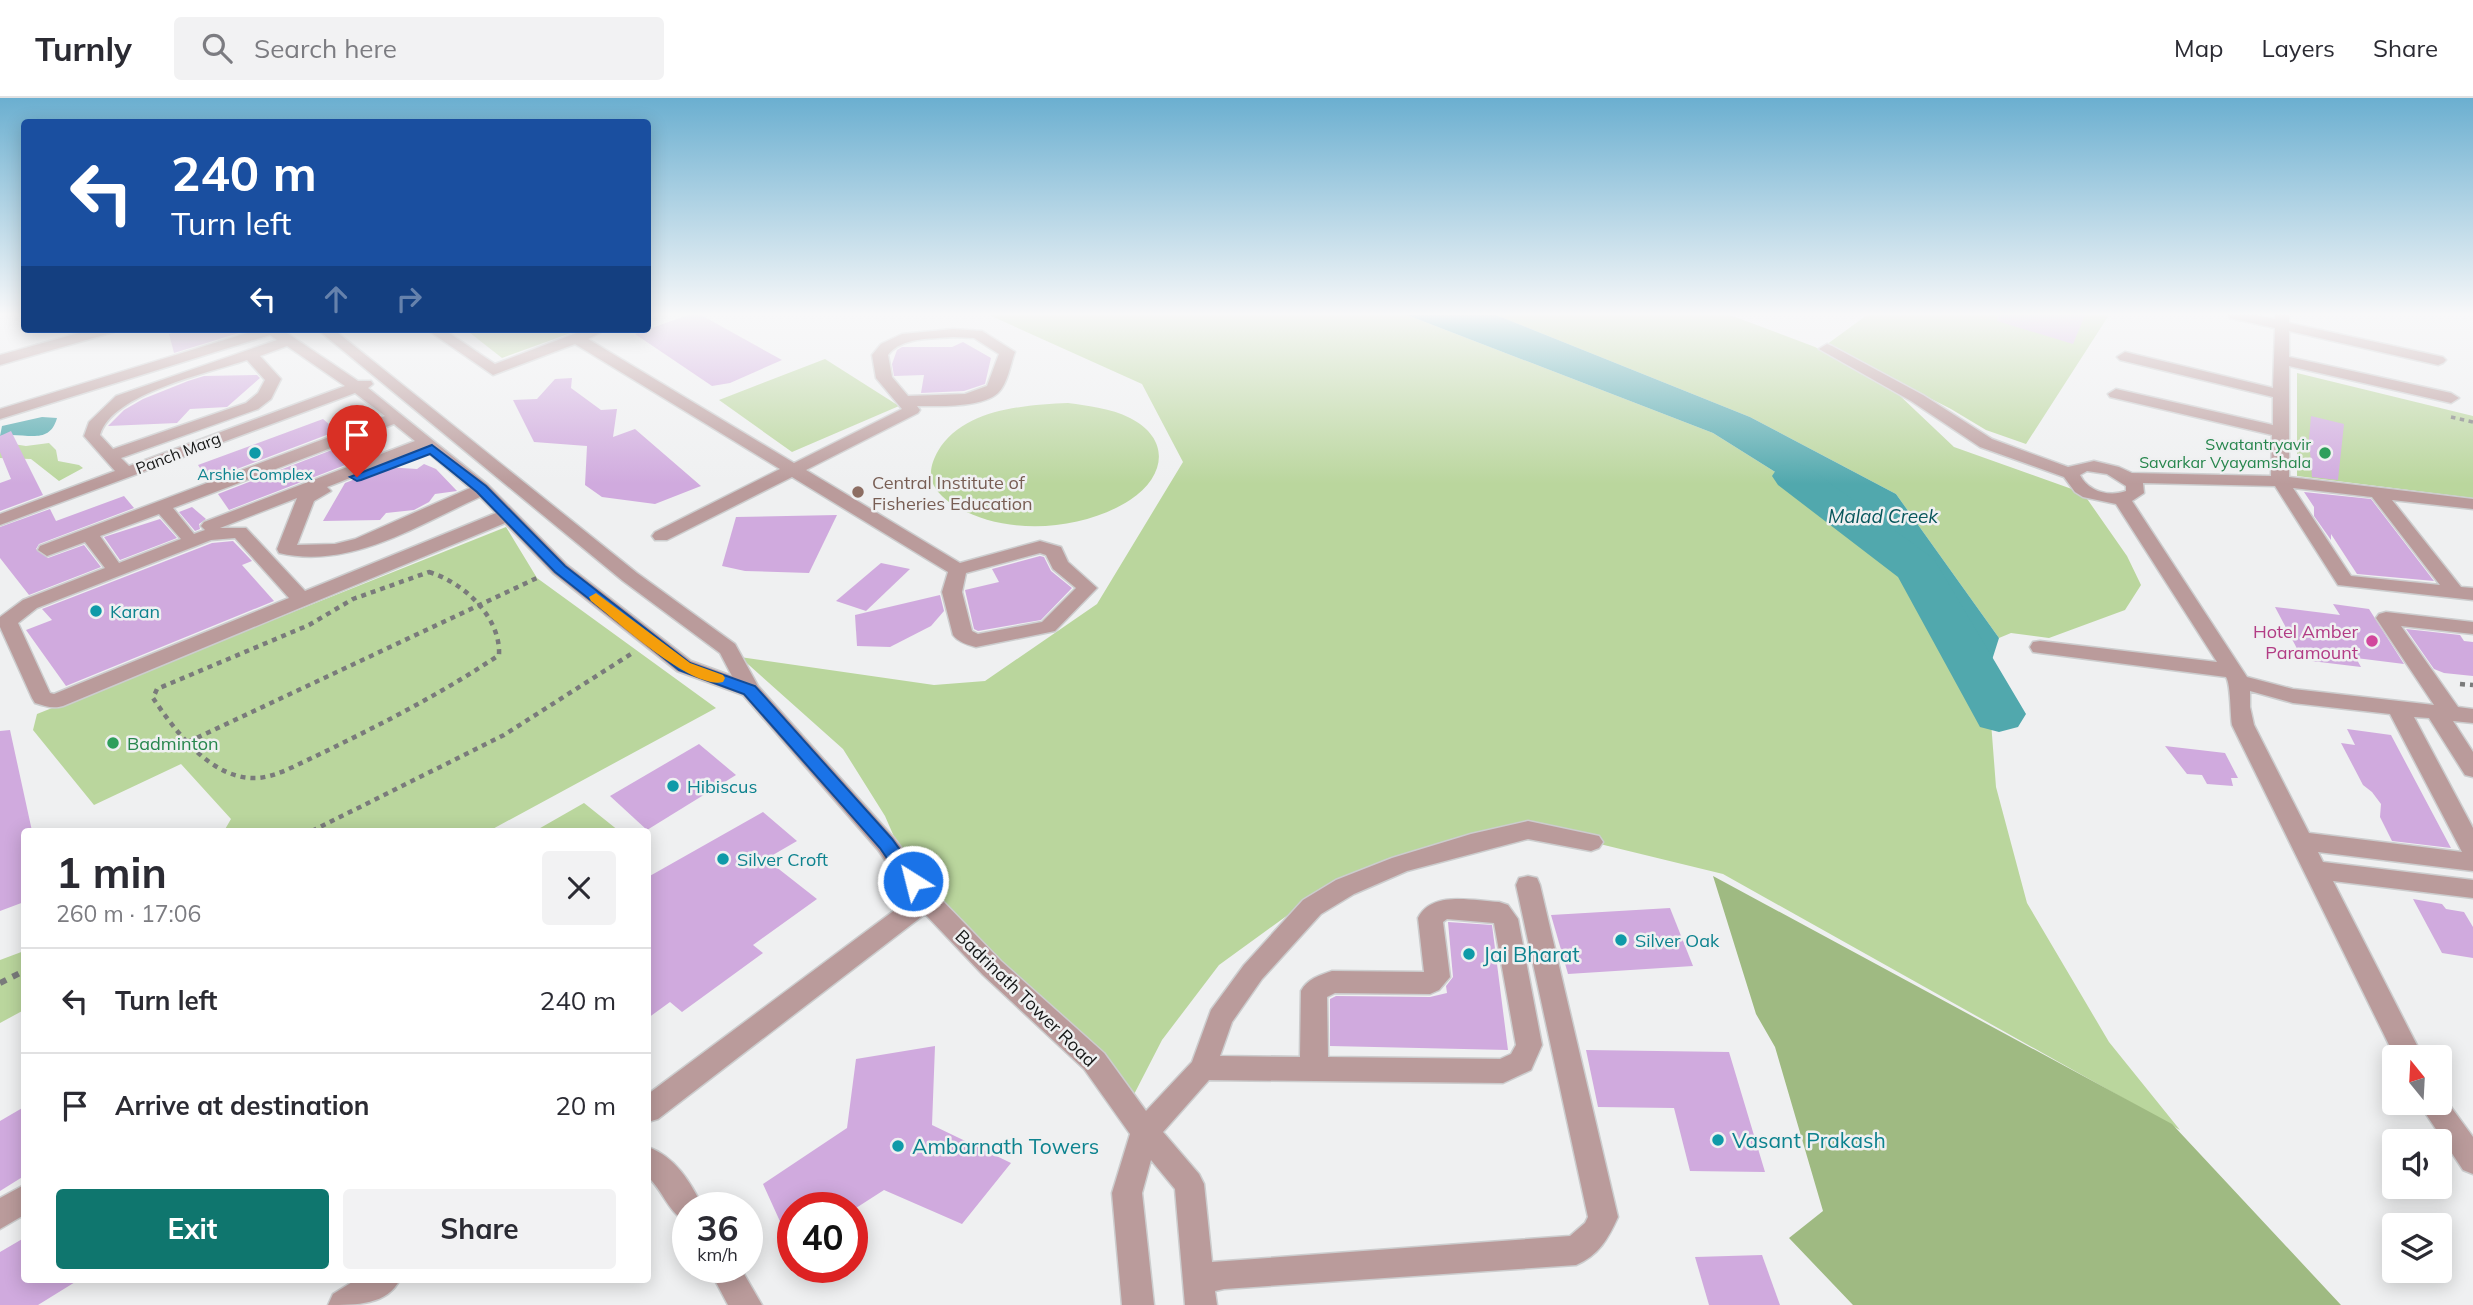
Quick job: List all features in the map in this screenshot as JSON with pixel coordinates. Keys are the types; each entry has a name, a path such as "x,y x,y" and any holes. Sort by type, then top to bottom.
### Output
{"street":[{"path":"0,414 151,371"},
{"path":"126,473 92,436 95,425 122,399 198,371"},
{"path":"110,456 252,406 265,396 271,386 272,375 268,371"},
{"name":"Badrinath Tower Road","path":"333,371 482,489 505,516 560,569 684,666 750,690 886,844 926,900 992,968 1094,1061 1145,1132 1189,1184 1200,1293"},
{"path":"380,371 630,578 728,649 750,690"},
{"path":"631,371 958,570 1040,547 1054,551 1060,565 1087,588 1048,627 976,641 963,635 952,592 958,570"},
{"path":"661,536 912,410 884,378 883,371"},
{"path":"906,401 972,398 986,394 994,388 1000,371"},
{"path":"1868,371 1917,398 1986,443 2071,474 2074,482 2090,493 2121,498 2135,493 2135,485 2129,478"},
{"path":"2185,371 2280,394"},
{"path":"2281,371 2280,481 2345,582 2464,593"},
{"path":"2332,371 2451,398"},
{"name":"Panch Marg","path":"0,520 387,377"},
{"path":"2116,394 2280,432"},
{"path":"47,550 395,418"},
{"path":"428,446 306,498 286,549 300,552 333,549 374,539 482,489"},
{"path":"32,594 428,446"},
{"path":"295,456 326,482"},
{"path":"407,457 433,465 458,488 463,497"},
{"path":"2071,474 2080,467 2094,466 2129,478 2280,481 2472,505"},
{"path":"230,480 258,508"},
{"path":"2378,493 2464,593"},
{"path":"2121,498 2237,677 2243,725 2404,1045"},
{"path":"162,506 186,535"},
{"path":"301,599 240,532 233,531 208,535 30,604 7,621 42,698 55,701 505,516"},
{"path":"89,534 111,564"},
{"path":"2473,628 2386,618 2464,741 2473,769"},
{"path":"2039,647 2291,683 2443,708 2473,716"},
{"path":"2237,677 2293,695 2397,708 2443,708 2473,704"},
{"path":"2397,708 2409,725 2473,851"},
{"path":"1138,1305 1127,1194 1145,1132 1203,1068 1220,1018 1253,972 1312,907 1345,887 1401,864 1528,830 1591,842"},
{"path":"2301,841 2473,862"},
{"path":"2315,870 2473,889"},
{"path":"1200,1293 1224,1274 1576,1250 1596,1233 1603,1217 1528,885"},
{"path":"651,1108 926,900"},
{"path":"1203,1068 1314,1069 1503,1070 1521,1062 1529,1045 1506,919 1499,912 1442,909 1430,918 1437,977 1430,984 1332,982 1314,991 1314,1069"},
{"path":"2438,1115 2473,1161"},
{"path":"651,1162 670,1178 678,1192"},
{"path":"0,1215 21,1201"},
{"path":"344,1305 378,1283"},
{"path":"733,1283 746,1305"}],"path":[{"path":"188,743 560,569"},
{"path":"440,573 475,601 499,638 499,655 399,713 281,773 256,778 241,774 205,759 188,743 169,724 153,698 157,689 309,625 353,599 418,574 440,573"},
{"path":"318,828 504,735 652,640"},
{"path":"2458,684 2473,685"},
{"path":"0,983 21,972"}],"green space":[{"path":"793,371 844,371 899,406 792,452 719,400"},
{"path":"1114,371 1553,371 1713,433 1858,524 1985,682 1989,696 1996,787 2027,903 2109,1042 2180,1130 1723,874 1526,826 1321,891 1219,965 1162,1040 1128,1106 930,919 885,816 843,749 740,657 934,685 985,681 1097,604 1183,462 1142,384"},
{"path":"1636,371 1858,371 1897,393 1954,447 2083,493 2127,556 2141,585 2125,610 2049,638 2011,633 1999,638 1896,494 1750,417"},
{"path":"1877,371 2073,371 2026,444 1986,430"},
{"path":"2297,373 2473,416 2473,498 2297,476"},
{"path":"1068,403 1099,408 1130,418 1152,436 1158,447 1157,469 1151,480 1130,500 1090,518 1044,526 1021,526 977,516 953,505 936,489 931,473 938,451 949,437 963,426 996,412 1014,408"},
{"path":"0,442 26,446 49,443 56,450 58,461 83,468 59,481 31,459 0,458"},
{"path":"506,527 537,578 716,708 495,828 226,828 231,819 181,764 94,805 33,730 37,714"},
{"path":"584,803 615,828 540,828"},
{"path":"1713,876 2172,1124 2341,1305 1853,1305 1789,1238 1823,1211 1775,1047 1756,1014"},
{"path":"21,952 21,1012 0,1023 0,960"}],"water":[{"name":"Malad Creek","path":"1553,371 1636,371 1750,417 1896,494 1999,638 1985,682 1858,524 1713,433"},
{"path":"42,417 57,418 53,427 42,435 0,436 2,426"}],"building":[{"path":"690,371 756,371 730,383 712,386"},
{"path":"893,371 988,371 985,384 964,391 921,393 924,375 894,376"},
{"path":"257,375 260,378 227,407 190,409 177,423 108,426 124,410 143,399 188,381 204,376"},
{"path":"572,378 571,388 601,410 617,409 613,437 635,429 701,486 655,504 602,497 585,485 587,446 534,442 513,400 537,399 555,379"},
{"path":"2311,416 2344,424 2338,480 2312,477 2309,439"},
{"name":"Arshie Complex","path":"323,419 337,431 208,480 198,465"},
{"path":"11,431 43,495 0,511 0,483 11,479 0,452 0,436"},
{"path":"350,443 366,457 229,510 218,494"},
{"path":"424,464 436,469 457,491 435,494 429,502 414,510 386,513 380,520 323,521 345,483 386,467 417,469"},
{"path":"2304,492 2371,499 2434,581 2357,574 2331,534 2331,540 2314,516 2314,507"},
{"path":"124,496 134,508 39,544 36,549 48,558 84,545 101,567 29,595 0,558 0,527 50,509 56,521"},
{"path":"192,507 206,519 199,524 200,529 195,531 179,512"},
{"path":"837,515 809,573 745,571 722,566 736,517"},
{"path":"160,519 177,538 120,560 104,537"},
{"name":"Karan","path":"233,541 252,561 242,565 274,601 66,686 26,630 52,620 42,609 212,543"},
{"path":"1044,557 1051,571 1072,588 1041,620 978,631 974,629 965,590 999,582 992,569"},
{"path":"881,563 910,569 866,611 836,601"},
{"path":"940,595 944,611 931,626 890,647 857,646 855,615"},
{"path":"2333,604 2369,609 2404,664 2356,658 2361,667 2303,660 2275,607 2340,615"},
{"path":"2406,629 2460,635 2464,641 2473,642 2473,676 2444,673 2434,669"},
{"path":"2347,729 2391,735 2451,848 2392,841 2380,817 2381,804 2363,785 2341,743 2355,745"},
{"path":"10,730 31,828 21,828 21,903 0,911 0,731"},
{"name":"Hibiscus","path":"699,744 736,775 650,828 645,828 610,796"},
{"path":"2165,746 2225,753 2238,778 2231,778 2233,786 2207,784 2202,775 2187,774"},
{"path":"763,812 797,841 766,859 817,899 753,945 763,953 682,1012 670,1002 651,1016 651,875"},
{"path":"2413,899 2442,904 2446,909 2464,912 2473,927 2473,958 2442,953"},
{"name":"Silver Oak","path":"1670,908 1693,966 1568,974 1551,915"},
{"name":"Jai Bharat","path":"1448,922 1492,925 1508,1050 1330,1046 1330,999 1336,996 1430,997 1447,993 1446,986 1453,977"},
{"name":"Ambarnath Towers","path":"935,1046 932,1125 1011,1163 962,1224 884,1190 868,1200 868,1192 777,1192 777,1215 763,1184 847,1128 856,1059"},
{"name":"Vasant Prakash","path":"1586,1050 1729,1052 1765,1172 1690,1171 1674,1108 1598,1107"},
{"path":"21,1109 21,1178 0,1191 0,1121"},
{"path":"21,1240 21,1283 74,1283 38,1305 0,1305 0,1252"},
{"path":"1762,1255 1780,1305 1709,1305 1695,1257"}],"waterway":[{"path":"1793,476 1917,569 1999,714"}],"slow traffic":[{"path":"596,597 684,666 717,678"}],"place":[{"name":"Arshie Complex","path":"255,453"},
{"name":"Swatantryavir Savarkar Vyayamshala","path":"2325,453"},
{"name":"Central Institute of Fisheries Education","path":"858,492"},
{"name":"Karan","path":"96,611"},
{"name":"Hotel Amber Paramount","path":"2372,641"},
{"name":"Badminton","path":"113,743"},
{"name":"Hibiscus","path":"673,786"},
{"name":"Silver Croft","path":"723,859"},
{"name":"Silver Oak","path":"1621,940"},
{"name":"Jai Bharat","path":"1469,954"},
{"name":"Vasant Prakash","path":"1718,1140"},
{"name":"Ambarnath Towers","path":"898,1146"}],"route":[{"path":"357,477 432,449 482,489 505,516 560,569 684,666 750,690 886,844 913,881"}]}
